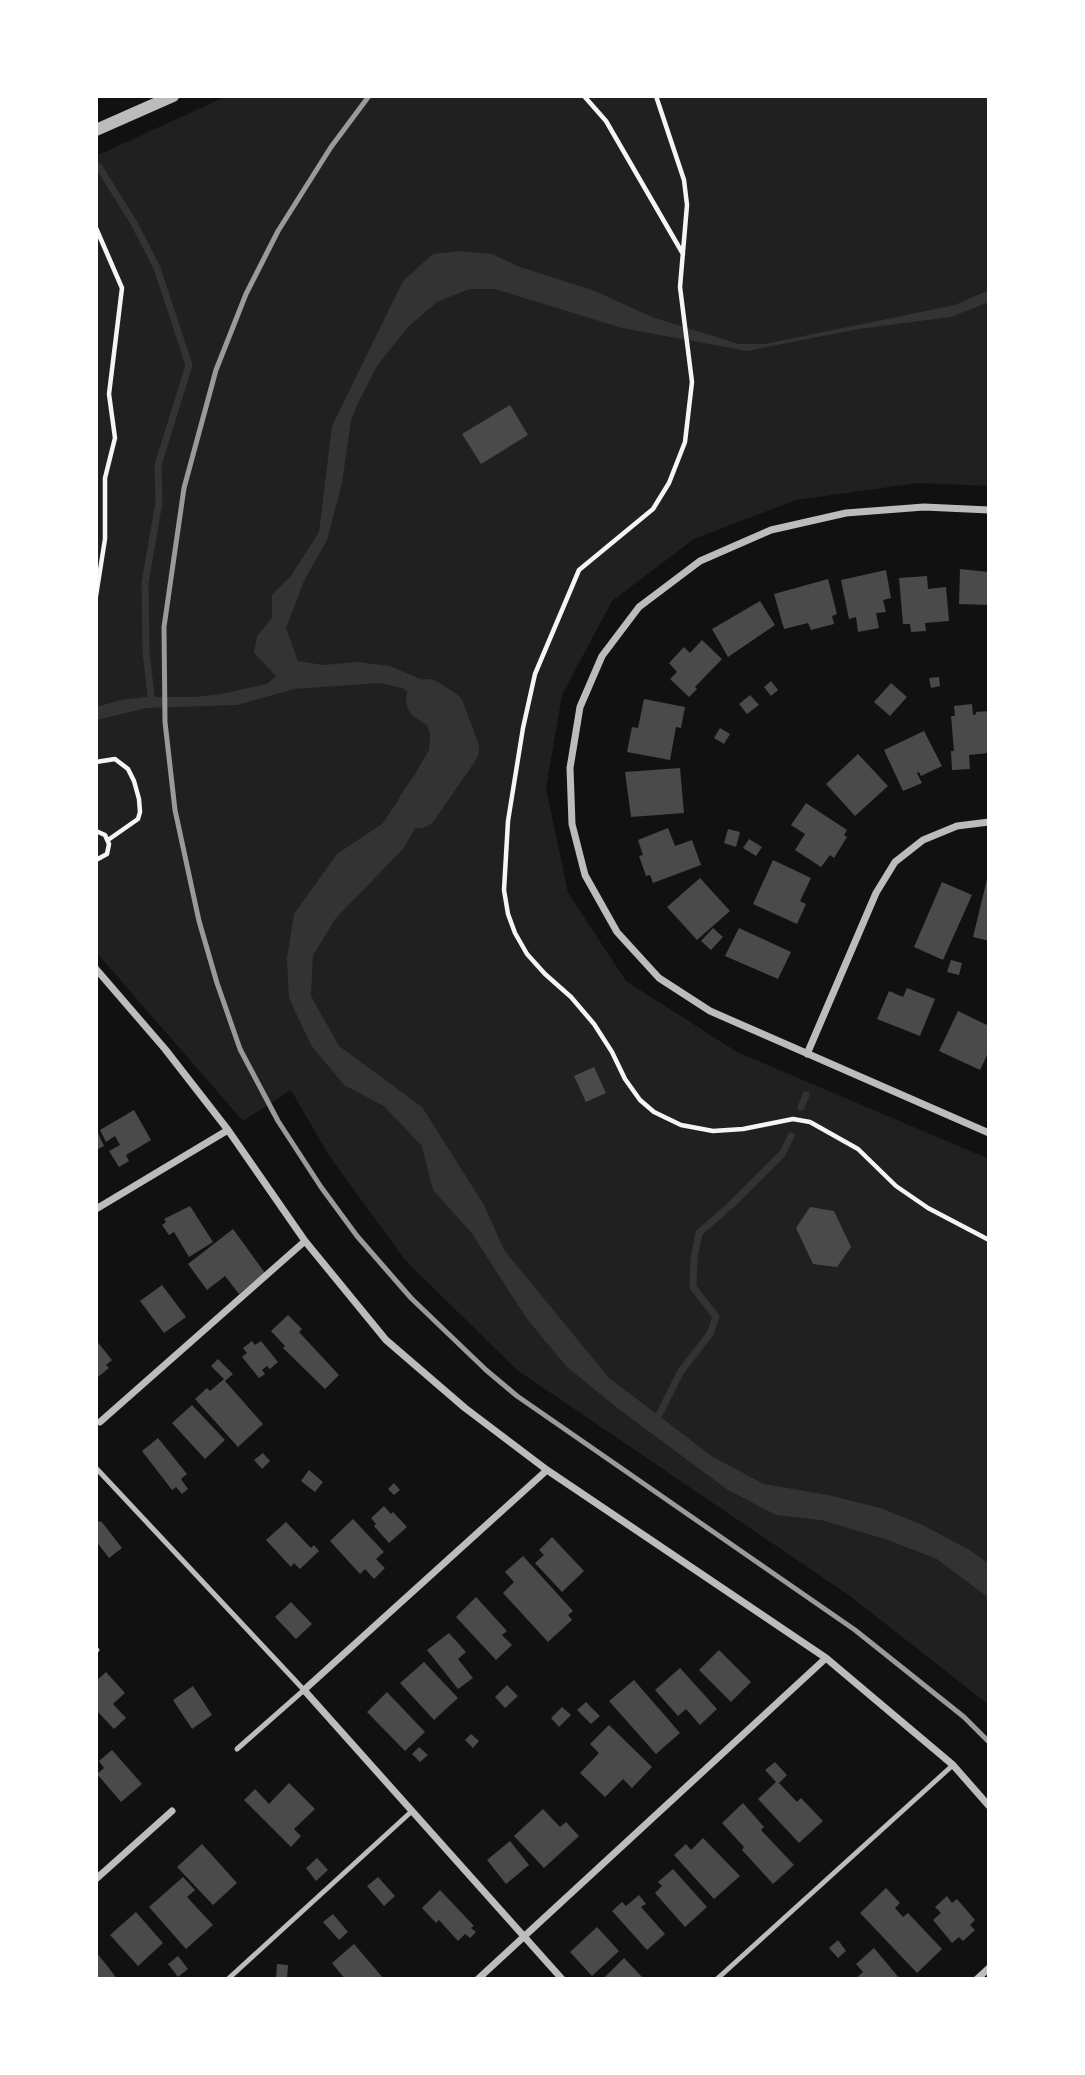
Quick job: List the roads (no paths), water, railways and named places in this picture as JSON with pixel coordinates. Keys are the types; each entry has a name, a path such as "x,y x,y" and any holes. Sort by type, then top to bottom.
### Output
{"street":[{"path":"96,130 173,96"},
{"path":"989,510 924,507 846,513 771,530 700,561 639,607 602,656 580,707 570,768 572,824 585,875 617,932 659,978 710,1011 989,1133"},
{"path":"807,1054 876,893 895,862 923,840 957,826 989,822"},
{"path":"96,969 165,1049 228,1130 305,1241 386,1340 464,1408 547,1470 827,1658 953,1765 989,1806"},
{"path":"96,1209 228,1130"},
{"path":"100,1422 305,1241"},
{"path":"547,1470 304,1690 562,1979"},
{"path":"478,1979 827,1658"},
{"path":"96,1879 172,1811"},
{"path":"976,1979 989,1968"}],"lane":[{"path":"96,1468 304,1690 237,1749"},
{"path":"717,1979 953,1765"},
{"path":"228,1979 412,1811"}],"waterway":[{"path":"99,167 134,223 157,268 189,365 158,465 159,502 145,583 146,652 152,704"},
{"path":"418,807 458,749 444,711 427,700"},
{"path":"801,1107 806,1095"},
{"path":"654,1425 681,1371 710,1334 716,1317 693,1287 694,1258 699,1233 782,1154 791,1136"}],"railway":[{"path":"369,96 331,147 278,231 246,294 216,370 184,488 164,627 165,722 175,810 199,921 240,1049 278,1121 357,1236 411,1298 486,1370 517,1396 855,1630 964,1717 989,1742"}]}
